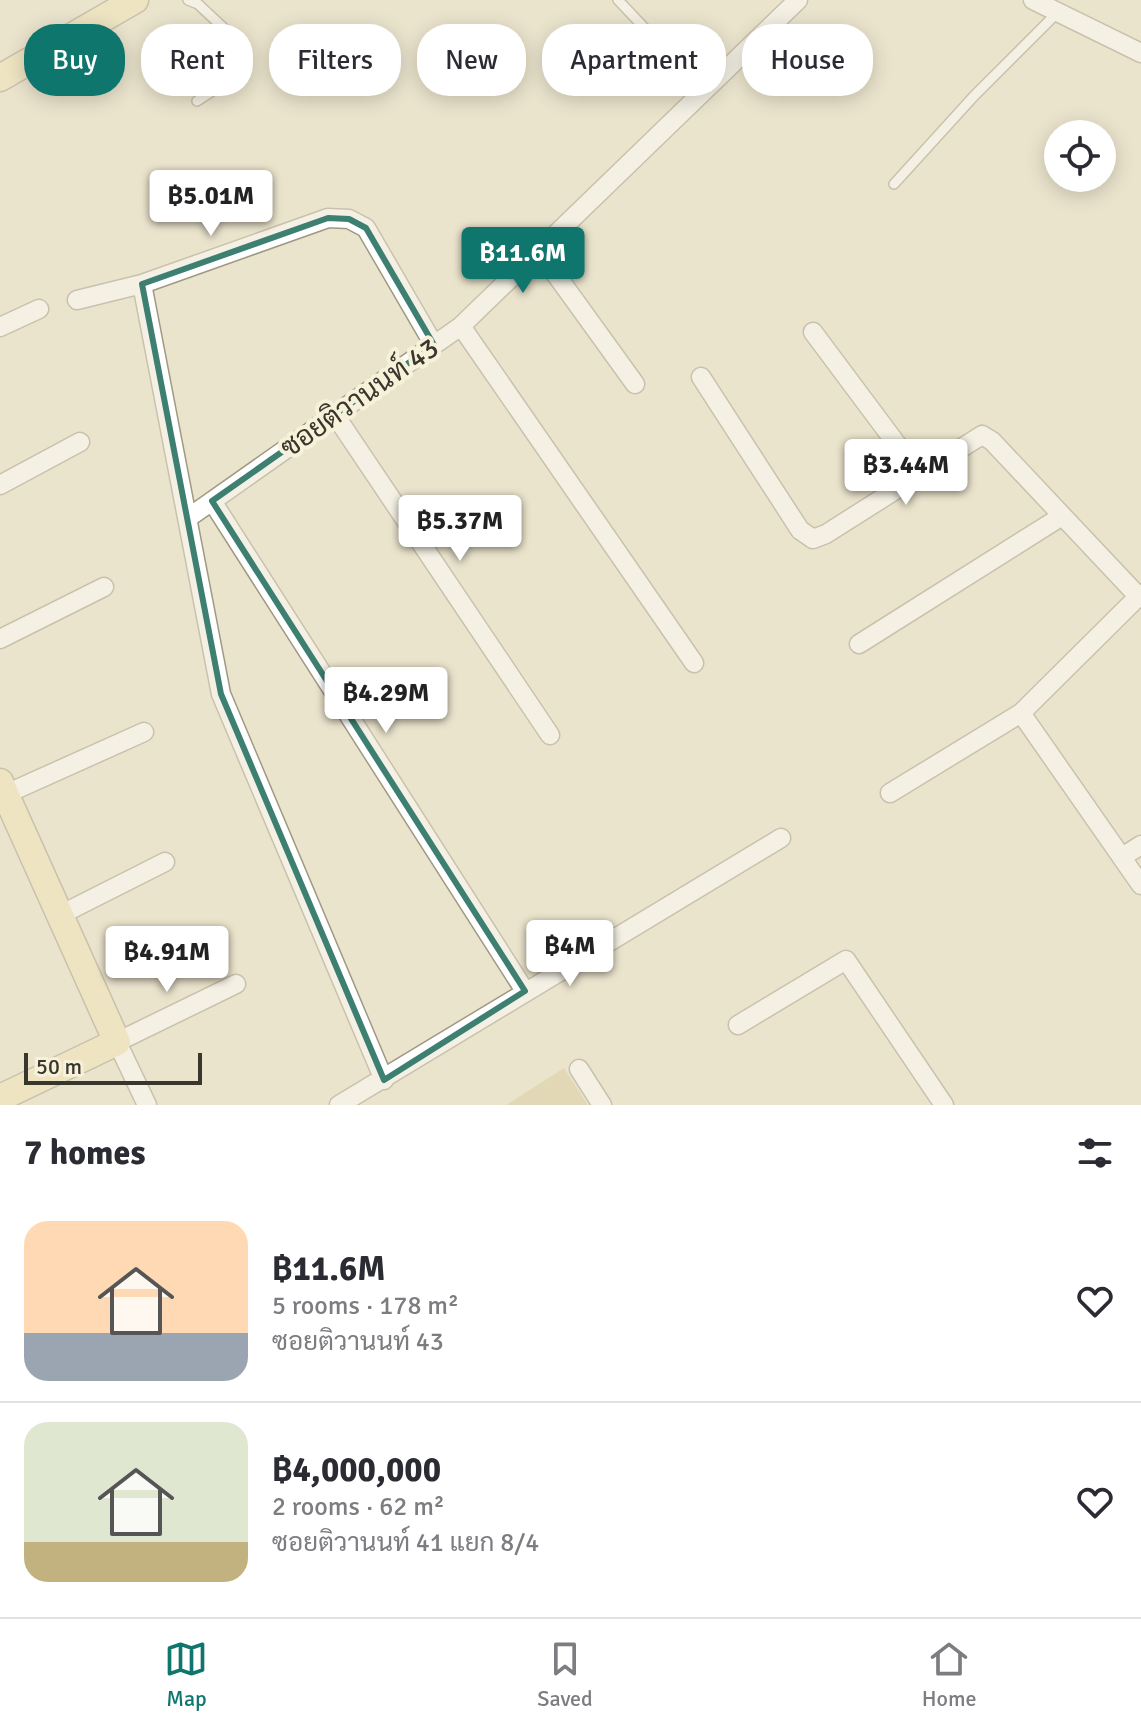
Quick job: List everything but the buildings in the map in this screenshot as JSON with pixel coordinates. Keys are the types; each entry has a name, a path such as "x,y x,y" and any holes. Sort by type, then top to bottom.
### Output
{"street":[{"path":"0,78 135,0"},
{"name":"ซอยติวานนท์ 43","path":"726,70 798,0"},
{"path":"1033,0 1141,53"},
{"name":"ซอยติวานนท์ 43","path":"188,518 461,326 699,96"},
{"path":"77,300 142,284 328,218 349,219 366,228 434,345"},
{"path":"539,251 635,384"},
{"path":"142,284 221,694 384,1080"},
{"path":"0,327 39,309"},
{"path":"461,326 694,663"},
{"path":"813,332 919,474"},
{"path":"701,377 800,530 813,539 826,534 982,435 992,441 1139,595 1021,713 890,793"},
{"path":"335,415 550,735"},
{"path":"0,485 80,442"},
{"path":"212,501 525,991"},
{"path":"859,644 1062,516"},
{"path":"0,639 104,587"},
{"path":"1021,713 1141,885"},
{"path":"144,732 3,788 147,1105"},
{"path":"339,1105 781,838"},
{"path":"1122,857 1141,845"},
{"path":"60,915 165,862"},
{"path":"738,1025 846,960 944,1105"},
{"path":"0,1098 236,984"},
{"path":"579,1069 602,1105"}],"lane":[{"path":"188,0 198,4 230,34 237,68 229,80 197,101"},
{"path":"618,0 641,24"},
{"path":"894,184 974,96 1058,12"}],"highlighted area":[{"path":"328,218 349,219 366,228 434,345 212,501 525,991 384,1080 221,694 142,284"}],"shaded area":[{"path":"564,1068 588,1105 506,1105"}]}
